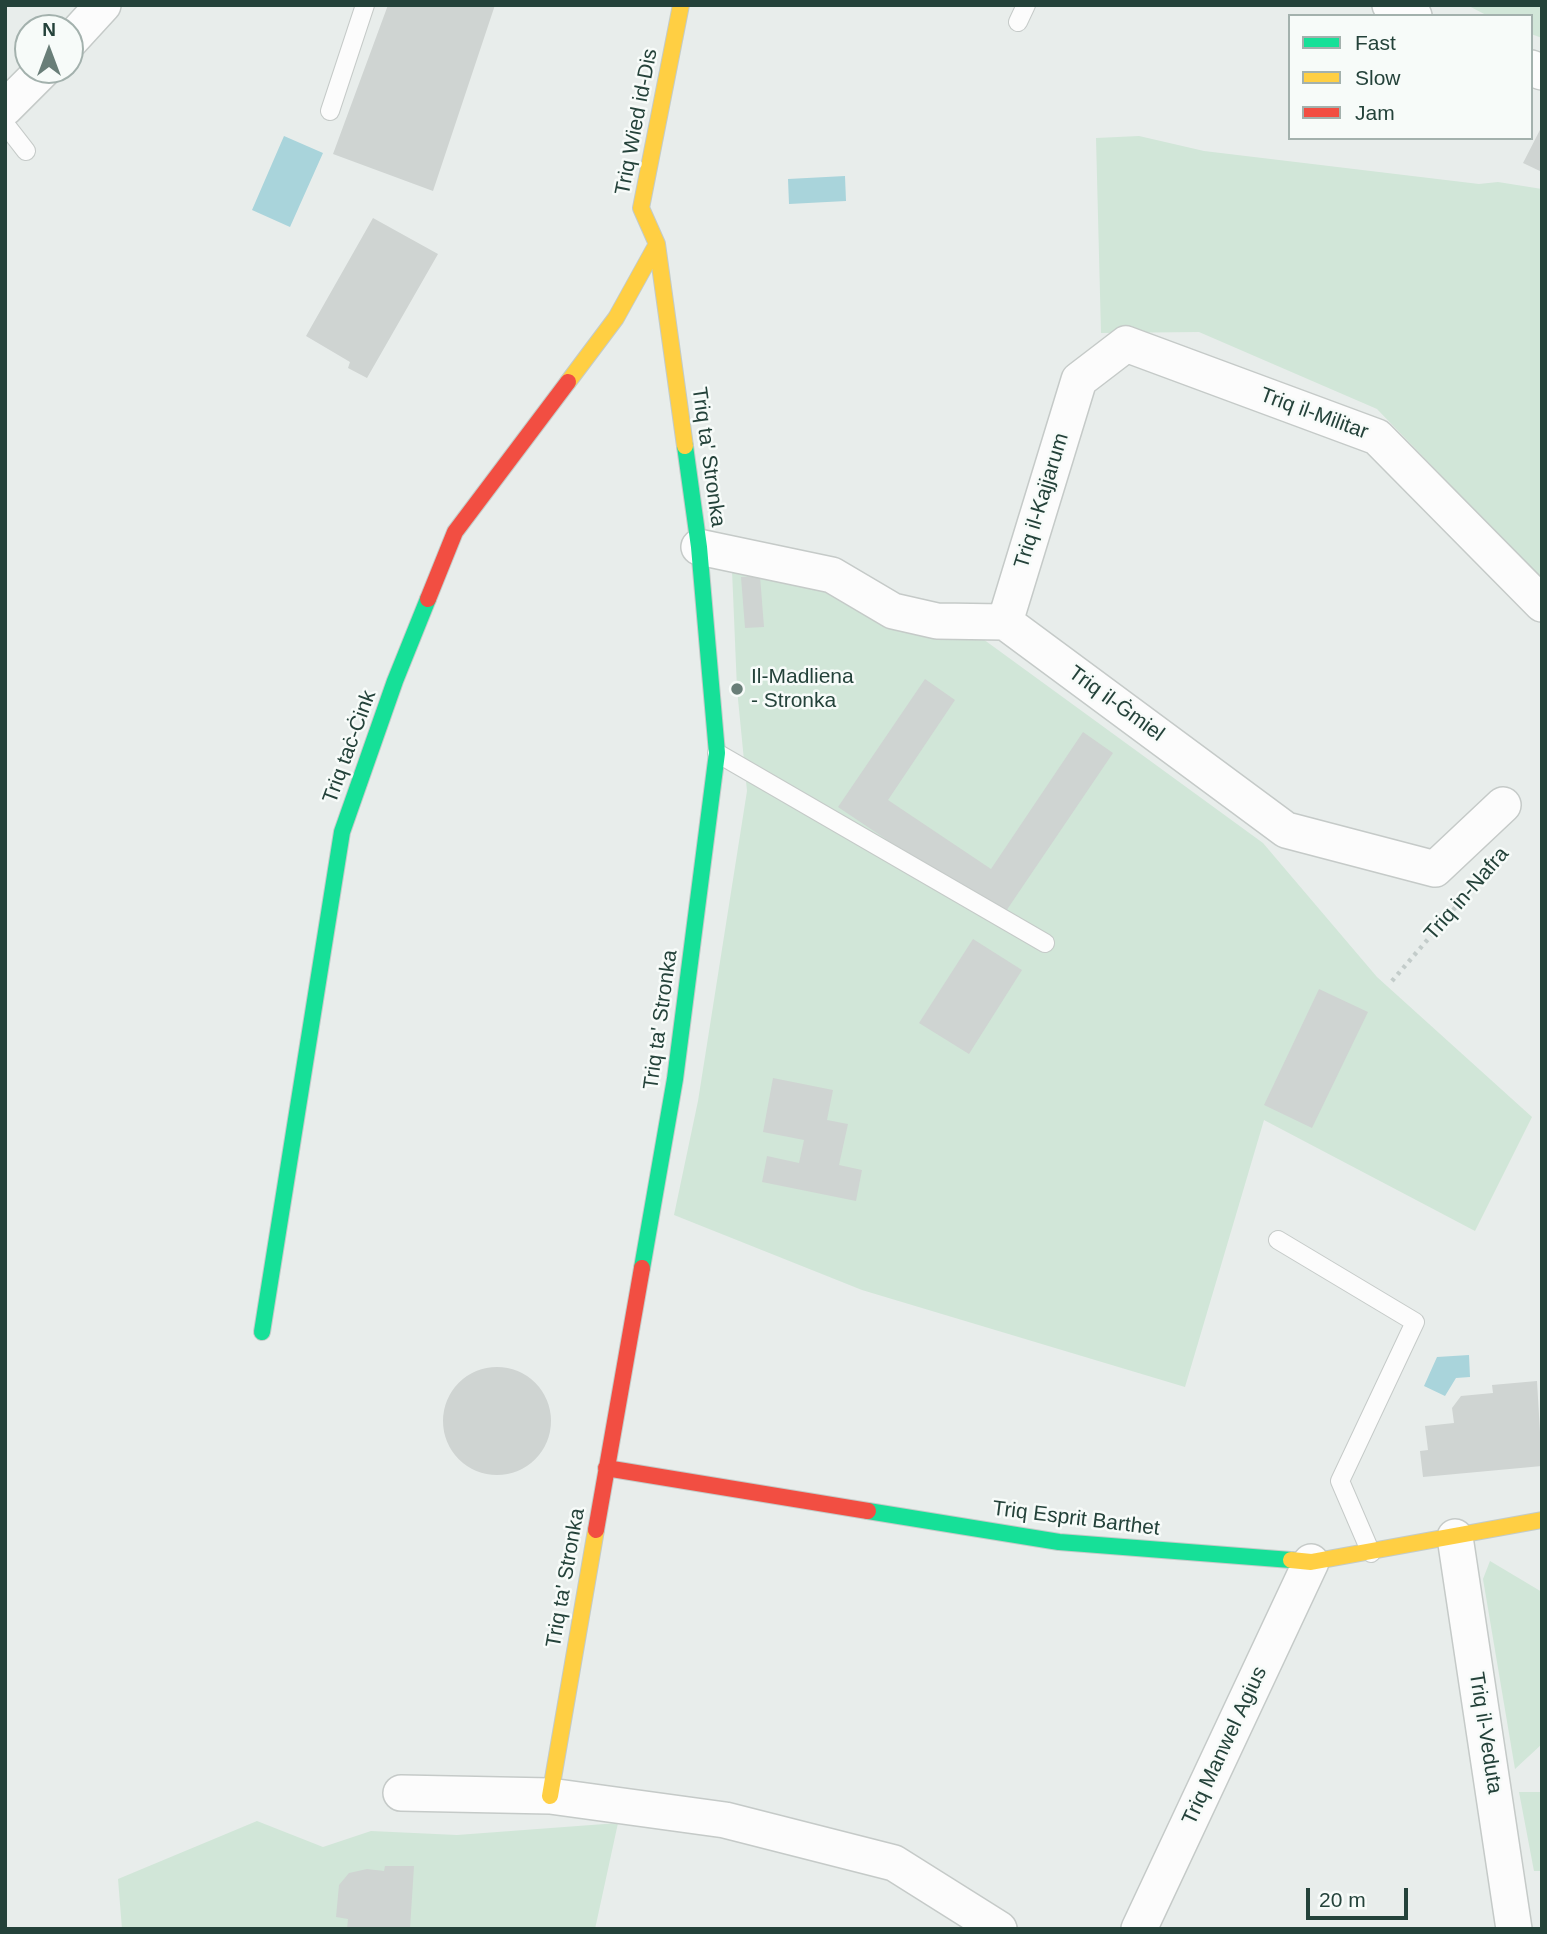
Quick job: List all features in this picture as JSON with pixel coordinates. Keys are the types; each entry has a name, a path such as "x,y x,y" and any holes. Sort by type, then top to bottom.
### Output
{"street":[{"path":"84,26 103,5"},
{"name":"Triq Wied id-Dis","path":"657,244 641,208 681,5"},
{"path":"1390,5 1409,14"},
{"path":"5,108 29,84"},
{"name":"Triq ta' Stronka","path":"550,1796 675,1079 717,753 699,547 657,244"},
{"name":"Triq taċ-Ċink","path":"262,1332 342,832 395,681 455,532 616,318 657,244"},
{"name":"Triq il-Militar","path":"1079,380 1126,344 1377,437 1542,604"},
{"name":"Triq il-Kajjarum","path":"1005,622 1079,380"},
{"path":"699,547 832,575 893,611 937,621 1005,622"},
{"name":"Triq il-Ġmiel","path":"1005,622 1286,830 1435,869 1503,805"},
{"name":"Triq Esprit Barthet","path":"606,1468 1059,1542 1311,1562 1542,1520"},
{"name":"Triq il-Veduta","path":"1455,1537 1514,1929"},
{"name":"Triq Manwel Agius","path":"1139,1929 1311,1562"},
{"path":"401,1793 550,1796 725,1820 894,1863 999,1929"}],"lane":[{"path":"330,111 365,5"},
{"path":"1017,22 1026,5"},
{"path":"5,124 26,151"},
{"path":"717,753 1045,943"},
{"path":"1278,1240 1415,1322 1340,1480 1371,1553"}],"path":[{"name":"Triq in-Nafra","path":"1392,981 1489,868"}],"green space":[{"path":"1467,5 1542,5 1542,38 1533,35 1533,14 1484,14"},
{"path":"1139,136 1204,151 1542,189 1542,580 1377,409 1199,332 1101,333 1096,138"},
{"path":"732,570 819,587 905,629 983,639 1263,843 1377,977 1532,1117 1475,1231 1264,1120 1185,1387 862,1290 674,1215 698,1101 747,791 737,689"},
{"path":"1490,1561 1542,1592 1542,1744 1515,1769 1483,1579"},
{"path":"1519,1792 1542,1792 1542,1871 1534,1871"},
{"path":"257,1821 323,1847 371,1831 457,1835 618,1823 595,1929 122,1929 118,1879"}],"water":[{"path":"284,136 323,153 290,227 252,210"},
{"path":"845,176 846,201 789,204 788,179"},
{"path":"1469,1355 1470,1377 1456,1378 1445,1396 1424,1386 1437,1357"}],"building":[{"path":"388,5 495,5 433,191 333,154"},
{"path":"1542,126 1542,172 1523,163"},
{"path":"373,218 438,254 367,378 348,368 350,362 306,336"},
{"path":"760,576 764,627 745,628 741,577"},
{"path":"925,679 955,700 888,800 991,869 1083,732 1113,753 1002,917 838,807"},
{"path":"973,939 1022,970 969,1054 919,1023"},
{"path":"1319,989 1368,1012 1312,1128 1264,1105"},
{"path":"773,1078 833,1090 827,1120 848,1124 839,1165 862,1170 856,1201 762,1182 767,1156 799,1163 804,1140 763,1132"},
{"path":"497,1367 527,1376 535,1383 542,1391 551,1421 542,1451 535,1459 527,1466 497,1475 467,1466 459,1459 452,1451 443,1421 452,1391 459,1383 467,1376"},
{"path":"1537,1381 1542,1466 1423,1477 1420,1451 1428,1450 1425,1426 1454,1423 1452,1408 1461,1396 1493,1393 1492,1385"},
{"path":"385,1866 414,1866 410,1929 347,1929 348,1919 336,1917 339,1885 349,1873 367,1869 384,1871"}],"traffic: fast":[{"path":"642,1268 675,1079 717,753 699,547 685,446"},
{"path":"262,1332 342,832 395,681 428,599"},
{"path":"868,1511 1059,1542 1291,1560"}],"traffic: slow":[{"path":"681,5 641,208 657,244 685,446"},
{"path":"568,382 616,318 657,244"},
{"path":"1291,1560 1311,1562 1542,1520"},
{"path":"550,1796 596,1530"}],"traffic: jam":[{"path":"428,599 455,532 568,382"},
{"path":"596,1530 642,1268"},
{"path":"606,1468 868,1511"}],"place":[{"name":"Il-Madliena - Stronka","path":"737,689"}]}
